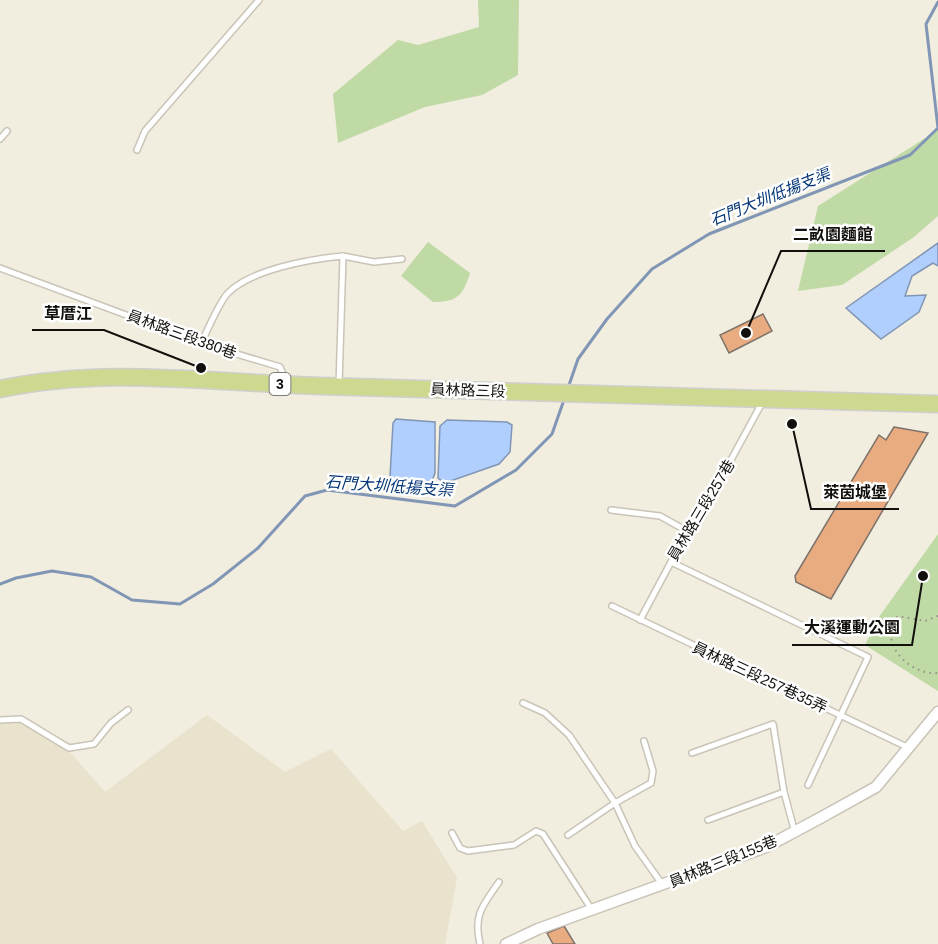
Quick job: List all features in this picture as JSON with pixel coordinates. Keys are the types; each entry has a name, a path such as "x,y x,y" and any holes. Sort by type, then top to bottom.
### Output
{"main road":[{"name":"員林路三段","path":"0,389 22,384 91,376 158,377 288,385 938,404"}],"street":[{"name":"員林路三段155巷","path":"506,944 538,929 766,847 876,787 938,712"}],"lane":[{"path":"137,150 145,131 259,0"},
{"path":"0,140 8,131"},
{"path":"339,386 343,256"},
{"path":"201,342 227,293 244,282 267,272 309,259 343,256 374,262 402,259"},
{"name":"員林路三段380巷","path":"0,268 201,342 280,367 288,385"},
{"name":"員林路三段257巷","path":"640,620 687,531 695,526 764,400"},
{"path":"611,510 660,516 687,531"},
{"path":"670,562 868,657 808,785"},
{"name":"員林路三段257巷35弄","path":"612,606 909,748"},
{"path":"523,703 544,713 569,735 615,802 635,846 663,885"},
{"path":"0,720 21,719 69,748 94,744 111,723 128,710"},
{"path":"692,753 773,724 784,792 794,829 791,833"},
{"path":"568,835 615,802 651,783 653,771 644,741"},
{"path":"708,820 784,792"},
{"path":"452,833 460,848 468,851 514,845 536,831 543,834 591,910"},
{"path":"480,944 479,912 498,882"}],"path":[{"path":"938,616 925,621 898,616 890,630 892,642 902,658 923,672 938,673"}],"shaded area":[{"path":"207,715 285,772 331,749 403,831 422,821 457,878 445,944 0,944 0,719 21,719 70,752 105,792"}],"green space":[{"path":"478,0 519,0 518,75 482,95 425,107 338,143 333,94 398,40 418,45 479,27"},
{"path":"938,130 938,216 914,237 842,285 798,291 818,206"},
{"path":"428,242 470,273 462,292 454,299 433,302 401,276"},
{"path":"938,534 938,691 865,645 879,617"}],"water":[{"path":"938,243 938,266 933,263 912,276 905,296 926,295 919,312 881,339 846,308"},
{"path":"396,419 435,422 435,473 432,481 397,482 390,477 393,423"},
{"path":"447,420 507,422 512,425 510,452 499,464 445,483 438,478 440,426"}],"building":[{"path":"763,314 772,331 729,353 720,335"},
{"path":"894,427 928,433 831,599 796,582 795,576 879,435 886,440"},
{"path":"564,926 575,944 553,944 547,933"}],"waterway":[{"name":"石門大圳低揚支渠","path":"568,388 578,359 607,319 652,269 709,234 910,155 938,128 926,24 938,2"},
{"name":"石門大圳低揚支渠","path":"0,584 16,578 52,571 91,577 132,600 180,604 213,584 258,548 305,496 327,490 455,506 516,470 552,434 565,397"}],"place":[{"name":"二畝園麵館","path":"746,333"},
{"name":"草厝江","path":"201,368"},
{"name":"萊茵城堡","path":"792,424"},
{"name":"大溪運動公園","path":"923,576"}]}
